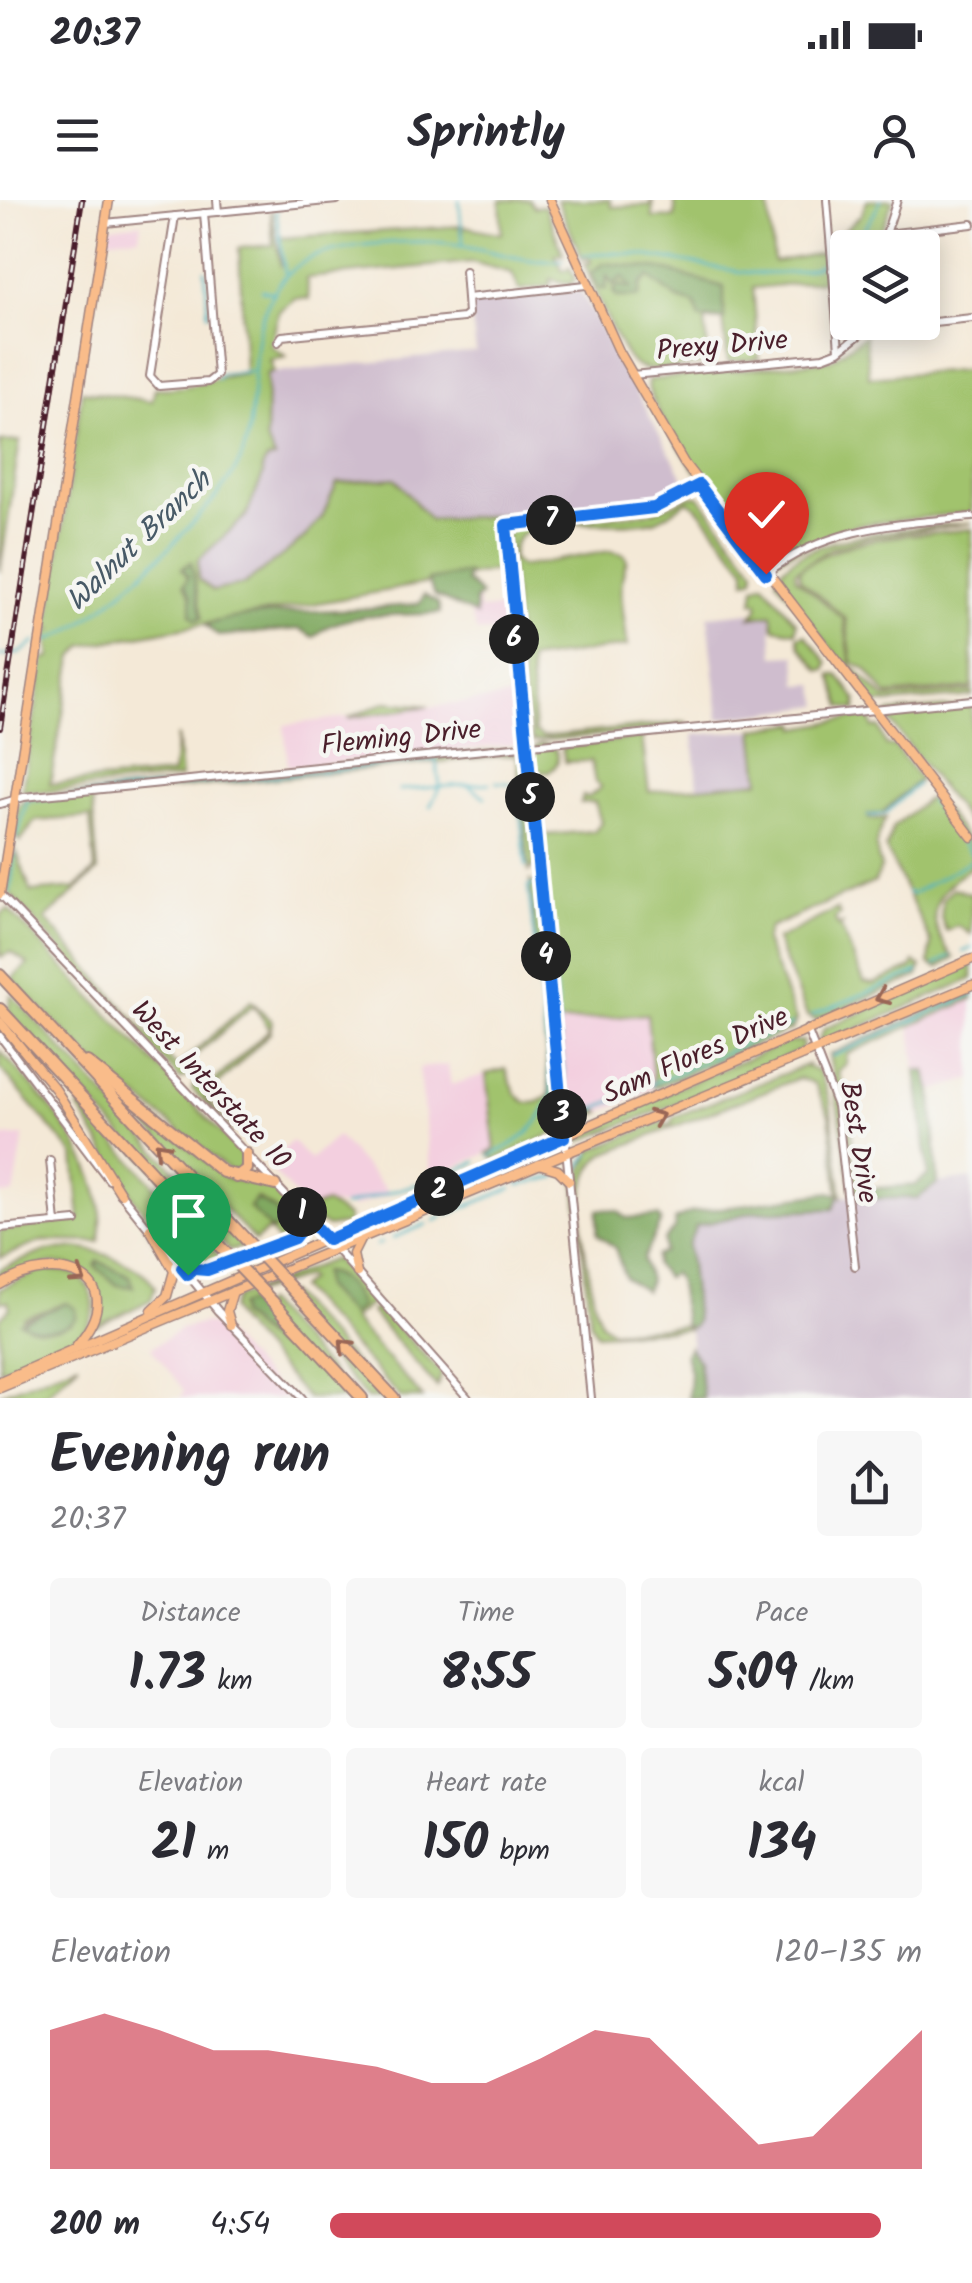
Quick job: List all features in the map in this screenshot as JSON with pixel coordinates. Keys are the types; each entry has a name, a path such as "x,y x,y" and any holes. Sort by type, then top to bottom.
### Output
{"highway":[{"path":"0,975 394,1398"},
{"path":"0,1009 5,1021 362,1398"},
{"path":"70,1050 212,1164 235,1177 275,1185"},
{"path":"235,1177 247,1170 247,1154"}],"main road":[{"path":"0,894 108,200"},
{"path":"550,200 586,285 631,374 699,485 972,837"},
{"name":"Sam Flores Drive","path":"0,1384 145,1316 972,960"},
{"name":"Sam Flores Drive","path":"0,1384 972,985"},
{"path":"5,1021 56,1090 121,1194"},
{"path":"539,1164 558,1170 569,1180"},
{"path":"145,1316 167,1296 174,1278 174,1271 150,1229"},
{"path":"358,1272 353,1254 361,1238"},
{"path":"0,1285 45,1267 69,1269 85,1278 96,1294 97,1314 75,1348"},
{"path":"232,1324 227,1311 233,1291"}],"street":[{"path":"217,200 218,212"},
{"path":"105,223 337,200"},
{"path":"827,200 830,242"},
{"path":"887,230 897,200"},
{"path":"175,216 152,382 162,386 216,377 204,213"},
{"path":"920,230 972,224"},
{"path":"280,339 463,318 468,314 464,272"},
{"path":"467,298 586,285"},
{"path":"940,321 972,318"},
{"path":"839,340 840,351"},
{"name":"Prexy Drive","path":"631,374 813,359 840,351 853,340"},
{"path":"591,1398 506,525 654,508 699,485"},
{"path":"766,574 801,551 852,532 972,516"},
{"name":"Fleming Drive","path":"0,804 972,700"},
{"name":"West Interstate 10","path":"0,894 336,1248 468,1398"},
{"name":"Best Drive","path":"807,1029 838,1116 855,1266"},
{"path":"0,1036 202,1293 302,1398"},
{"path":"50,1160 56,1223"},
{"path":"182,1268 217,1268 294,1238 301,1229 300,1211"},
{"path":"0,1228 76,1221"}],"shaded area":[{"path":"141,223 139,237 107,239 109,227"},
{"path":"581,292 689,488 656,505 504,520 505,569 199,623 187,562 266,440 267,373 476,352 470,304 474,300"},
{"path":"428,580 465,596 478,595 479,610 509,607 511,633 477,632 469,611 434,595"},
{"path":"750,612 752,617 771,614 774,656 796,655 798,685 815,684 820,705 719,719 708,616"},
{"path":"517,696 519,744 288,767 284,725"},
{"path":"754,730 761,781 698,787 693,735"},
{"path":"972,999 972,1079 932,1091 916,1070 911,1026"},
{"path":"647,1014 654,1088 601,1112 563,1093 555,1023"},
{"path":"448,1065 451,1085 486,1074 495,1150 431,1177 419,1068"},
{"path":"24,1136 14,1194 0,1195 0,1137"},
{"path":"337,1136 390,1194 353,1208 326,1203 309,1210 267,1165 292,1141 310,1160"},
{"path":"972,1178 972,1398 696,1398 680,1220"},
{"path":"204,1323 218,1327 286,1398 180,1398 184,1390 151,1348 181,1329"}],"green space":[{"path":"500,200 529,200 534,207 545,206 563,254 555,254 563,271 570,268 575,279 571,284 551,279 550,286 520,290 512,273 472,262 306,278 309,299 295,298 279,311 271,346 286,356 270,360 274,372 267,373 266,440 275,458 267,460 262,468 263,475 246,516 198,560 198,579 213,591 245,584 303,539 322,517 337,483 395,478 430,520 653,505 504,519 505,569 83,646 73,658 50,784 173,774 177,735 181,778 43,792 22,790 44,658 51,658 47,634 53,629 49,626 82,391 152,401 155,388 180,387 245,373 239,248 273,245 271,210 281,267 280,238 460,226 462,234 464,226 502,234"},
{"path":"557,200 610,200 611,207 649,205 652,200 653,218 675,217 675,200 768,200 774,262 828,252 830,267 825,270 830,280 753,288 759,359 728,362 723,319 705,321 709,364 645,369 631,361 615,336 584,263 591,263 590,259 582,258"},
{"path":"867,200 893,200 882,230 845,230 861,215"},
{"path":"603,263 661,269 724,287 724,319 700,319 695,304 678,299 649,277 641,284 639,297 617,297 613,292 618,285 631,288 623,277 613,285 607,276 606,289 600,289 591,273"},
{"path":"858,340 865,340 869,377 972,369 972,512 856,525 766,563 677,443 651,395 648,380 831,360"},
{"path":"20,441 0,572 0,442"},
{"path":"699,496 755,570 754,578 746,581 746,569 698,508 688,501 654,521 545,526 527,532 516,543 513,560 520,567 610,551 624,554 627,560 621,593 627,646 529,660 535,732 543,737 686,722 683,728 533,741 523,691 507,533 516,526 653,512"},
{"path":"972,523 866,538 830,549 795,571 796,578 844,619 851,665 884,698 972,691 972,696 876,704 776,579 788,563 834,542 895,530"},
{"path":"972,529 972,688 886,695 866,669 852,662 846,619 800,579 799,570 838,549 860,543"},
{"path":"191,562 202,618 196,620 191,614 191,596 184,585 188,577 182,569"},
{"path":"468,573 466,581 481,595 475,601 476,615 434,595 428,580"},
{"path":"764,583 797,623 796,632 774,628 772,614 751,617 758,609 758,602 753,602 755,587"},
{"path":"424,595 438,603 440,613 356,618 326,628 314,637 299,629 218,636 206,626 246,616 399,606 420,603"},
{"path":"805,634 828,663 826,670 820,670 800,646 798,637"},
{"path":"831,675 838,675 857,700 856,710 842,707"},
{"path":"386,702 429,706 348,718"},
{"path":"972,705 972,828 886,716 891,712"},
{"path":"862,716 870,718 873,728 879,727 886,746 894,746 920,779 882,813 868,815 869,819 886,818 877,842 881,867 875,882 769,928 765,941 796,1020 792,1029 654,1088 647,1014 555,1023 538,847 544,842 537,840 534,810 540,805 544,835 595,831 601,823 595,802 581,803 583,796 589,797 601,787 595,782 591,761 565,762 562,748 642,737 649,792 760,781 754,729 797,723 798,728"},
{"path":"544,744 554,748 558,758 554,768 544,772 534,768 530,758 534,748"},
{"path":"515,749 523,756 535,865 529,871 517,754 92,797 98,871 45,919 177,1067 251,1001 272,1021 270,1033 205,1097 235,1133 192,1089 195,1082 204,1091 270,1029 253,1005 183,1066 189,1076 180,1079 7,891 10,854 15,856 16,850 31,892 76,888 95,870 90,817 35,821 20,842 17,835 15,839 18,806 25,800"},
{"path":"927,799 937,801 972,846 972,867 956,878 938,900 935,922 954,958 938,968 929,964 931,942 886,849 893,827"},
{"path":"530,881 537,885 560,1122 552,1134 496,1160 488,1153 495,1150 486,1074 506,1069 516,1093 526,1102 541,1101 550,1095"},
{"path":"953,888 972,894 971,934 958,926 946,931 941,918 943,899"},
{"path":"8,909 243,1156 244,1169 231,1172 97,1065 12,979 28,964 11,952 0,957 1,914"},
{"path":"837,909 837,925 844,924 840,926 864,982 873,984 912,968 914,962 921,967 918,976 816,1020 807,1016 776,940"},
{"path":"972,964 972,979 826,1042 819,1039 824,1029"},
{"path":"972,991 972,999 847,1054 846,1065 838,1072 847,1096 855,1164 867,1188 854,1190 853,1196 829,1055"},
{"path":"11,994 245,1246 230,1251 8,1012"},
{"path":"803,1041 802,1049 747,1076 571,1145 607,1121 672,1090 788,1042"},
{"path":"0,1051 55,1113 86,1163 101,1216 99,1242 42,1241 0,1258 0,1231 80,1219 74,1155 0,1068"},
{"path":"809,1064 806,1067 819,1071 830,1101 842,1197 829,1115 814,1083 799,1078 604,1154 592,1168 582,1205 585,1248 601,1323 612,1331 689,1325 690,1329 597,1334 590,1323 575,1178 580,1177 592,1150 662,1122 669,1127 674,1117"},
{"path":"916,1070 926,1071 932,1091 938,1183 918,1198 855,1199 853,1190 915,1185 928,1175"},
{"path":"119,1089 226,1178 272,1187 295,1219 291,1236 278,1241 268,1230 255,1241 116,1092","holes":["257,1198 275,1210 272,1231 250,1208"]},
{"path":"563,1093 601,1112 575,1116"},
{"path":"82,1106 220,1257 207,1267 190,1261 172,1246 118,1174 79,1108"},
{"path":"549,1149 551,1153 400,1218 422,1202"},
{"path":"830,1192 840,1195 833,1209 754,1212 696,1226 688,1245 696,1320 694,1326 685,1327 677,1279 673,1273 666,1278 655,1265 656,1256 664,1252 664,1240 675,1228 674,1220 692,1212"},
{"path":"256,1199 275,1210 283,1222 272,1231 250,1208"},
{"path":"326,1203 348,1217 347,1224 327,1227 310,1216 311,1208"},
{"path":"598,1210 618,1211 626,1218 658,1216 661,1221 643,1259 649,1281 645,1291 625,1278 615,1248 597,1234"},
{"path":"77,1248 109,1256 141,1272 155,1287 151,1300 97,1326 98,1291 78,1270 66,1265 40,1265 0,1281 0,1269 45,1251"},
{"path":"334,1259 371,1296 371,1303 352,1319 423,1398 401,1398 299,1288 309,1279 307,1276 256,1293 252,1306 257,1311 265,1302 355,1398 307,1398 236,1319 231,1309 236,1298","holes":["323,1272 336,1275 360,1306 351,1315 324,1287","253,1310 281,1340 274,1346 240,1316"]},
{"path":"98,1261 130,1276 133,1287 117,1285 95,1266"},
{"path":"40,1270 72,1273 91,1292 91,1319 72,1339 0,1370 0,1318 10,1308 8,1301 0,1302 0,1289","holes":["66,1303 76,1309 71,1324 29,1327 23,1318"]},
{"path":"323,1272 341,1279 354,1294 360,1306 351,1316 324,1287"},
{"path":"289,1293 388,1398 367,1398 275,1298"},
{"path":"249,1302 281,1340 279,1347 240,1316 239,1306"},
{"path":"67,1303 76,1309 76,1318 64,1326 41,1329 20,1322"},
{"path":"377,1307 442,1373 437,1387 371,1312"},
{"path":"689,1347 699,1362 703,1398 688,1398 690,1372 685,1354"},
{"path":"79,1363 42,1398 0,1398 0,1394"}],"waterway":[{"path":"459,200 463,243"},
{"name":"Walnut Branch","path":"583,255 623,253 748,272 787,273 823,264 854,241 881,200"},
{"path":"276,211 285,273"},
{"name":"Walnut Branch","path":"43,641 63,634 121,593 182,534 229,479 241,459 248,435 260,327 268,302 281,281 302,263 336,250 406,242 466,246 539,261 563,260"},
{"path":"205,270 208,314"},
{"path":"261,290 274,293"},
{"path":"217,379 221,374 252,371"},
{"name":"Walnut Branch","path":"0,656 20,653 35,642"},
{"path":"17,838 27,801 436,760 440,786 430,807"},
{"path":"496,782 517,784 526,867"},
{"path":"399,790 490,783"},
{"path":"466,784 485,797"},
{"path":"868,816 885,814 917,784"},
{"path":"930,801 972,855"},
{"path":"10,892 15,853"},
{"path":"907,892 912,894 972,860"},
{"path":"544,884 559,1028"},
{"path":"490,1156 528,1133 552,1096 528,886 533,885"},
{"path":"963,952 972,948"},
{"path":"935,965 951,956"},
{"path":"812,1015 918,972"},
{"path":"832,1056 972,995"},
{"path":"651,1084 792,1024"},
{"path":"560,1036 566,1095 583,1110 584,1118"},
{"path":"585,1113 640,1089"},
{"path":"574,1175 590,1153"},
{"path":"457,1170 477,1162"},
{"path":"423,1182 443,1176"},
{"path":"519,1185 557,1177"},
{"path":"344,1206 417,1184"},
{"path":"461,1209 512,1188"},
{"path":"448,1215 458,1211"},
{"path":"434,1221 443,1217"},
{"path":"393,1238 427,1224"},
{"path":"377,1245 381,1243"}],"railway":[{"path":"0,728 82,200"}],"route":[{"path":"188,1275 182,1268 195,1271 228,1265 294,1238 301,1229 300,1211 328,1240 564,1137 506,525 654,508 699,485 766,574"}]}
